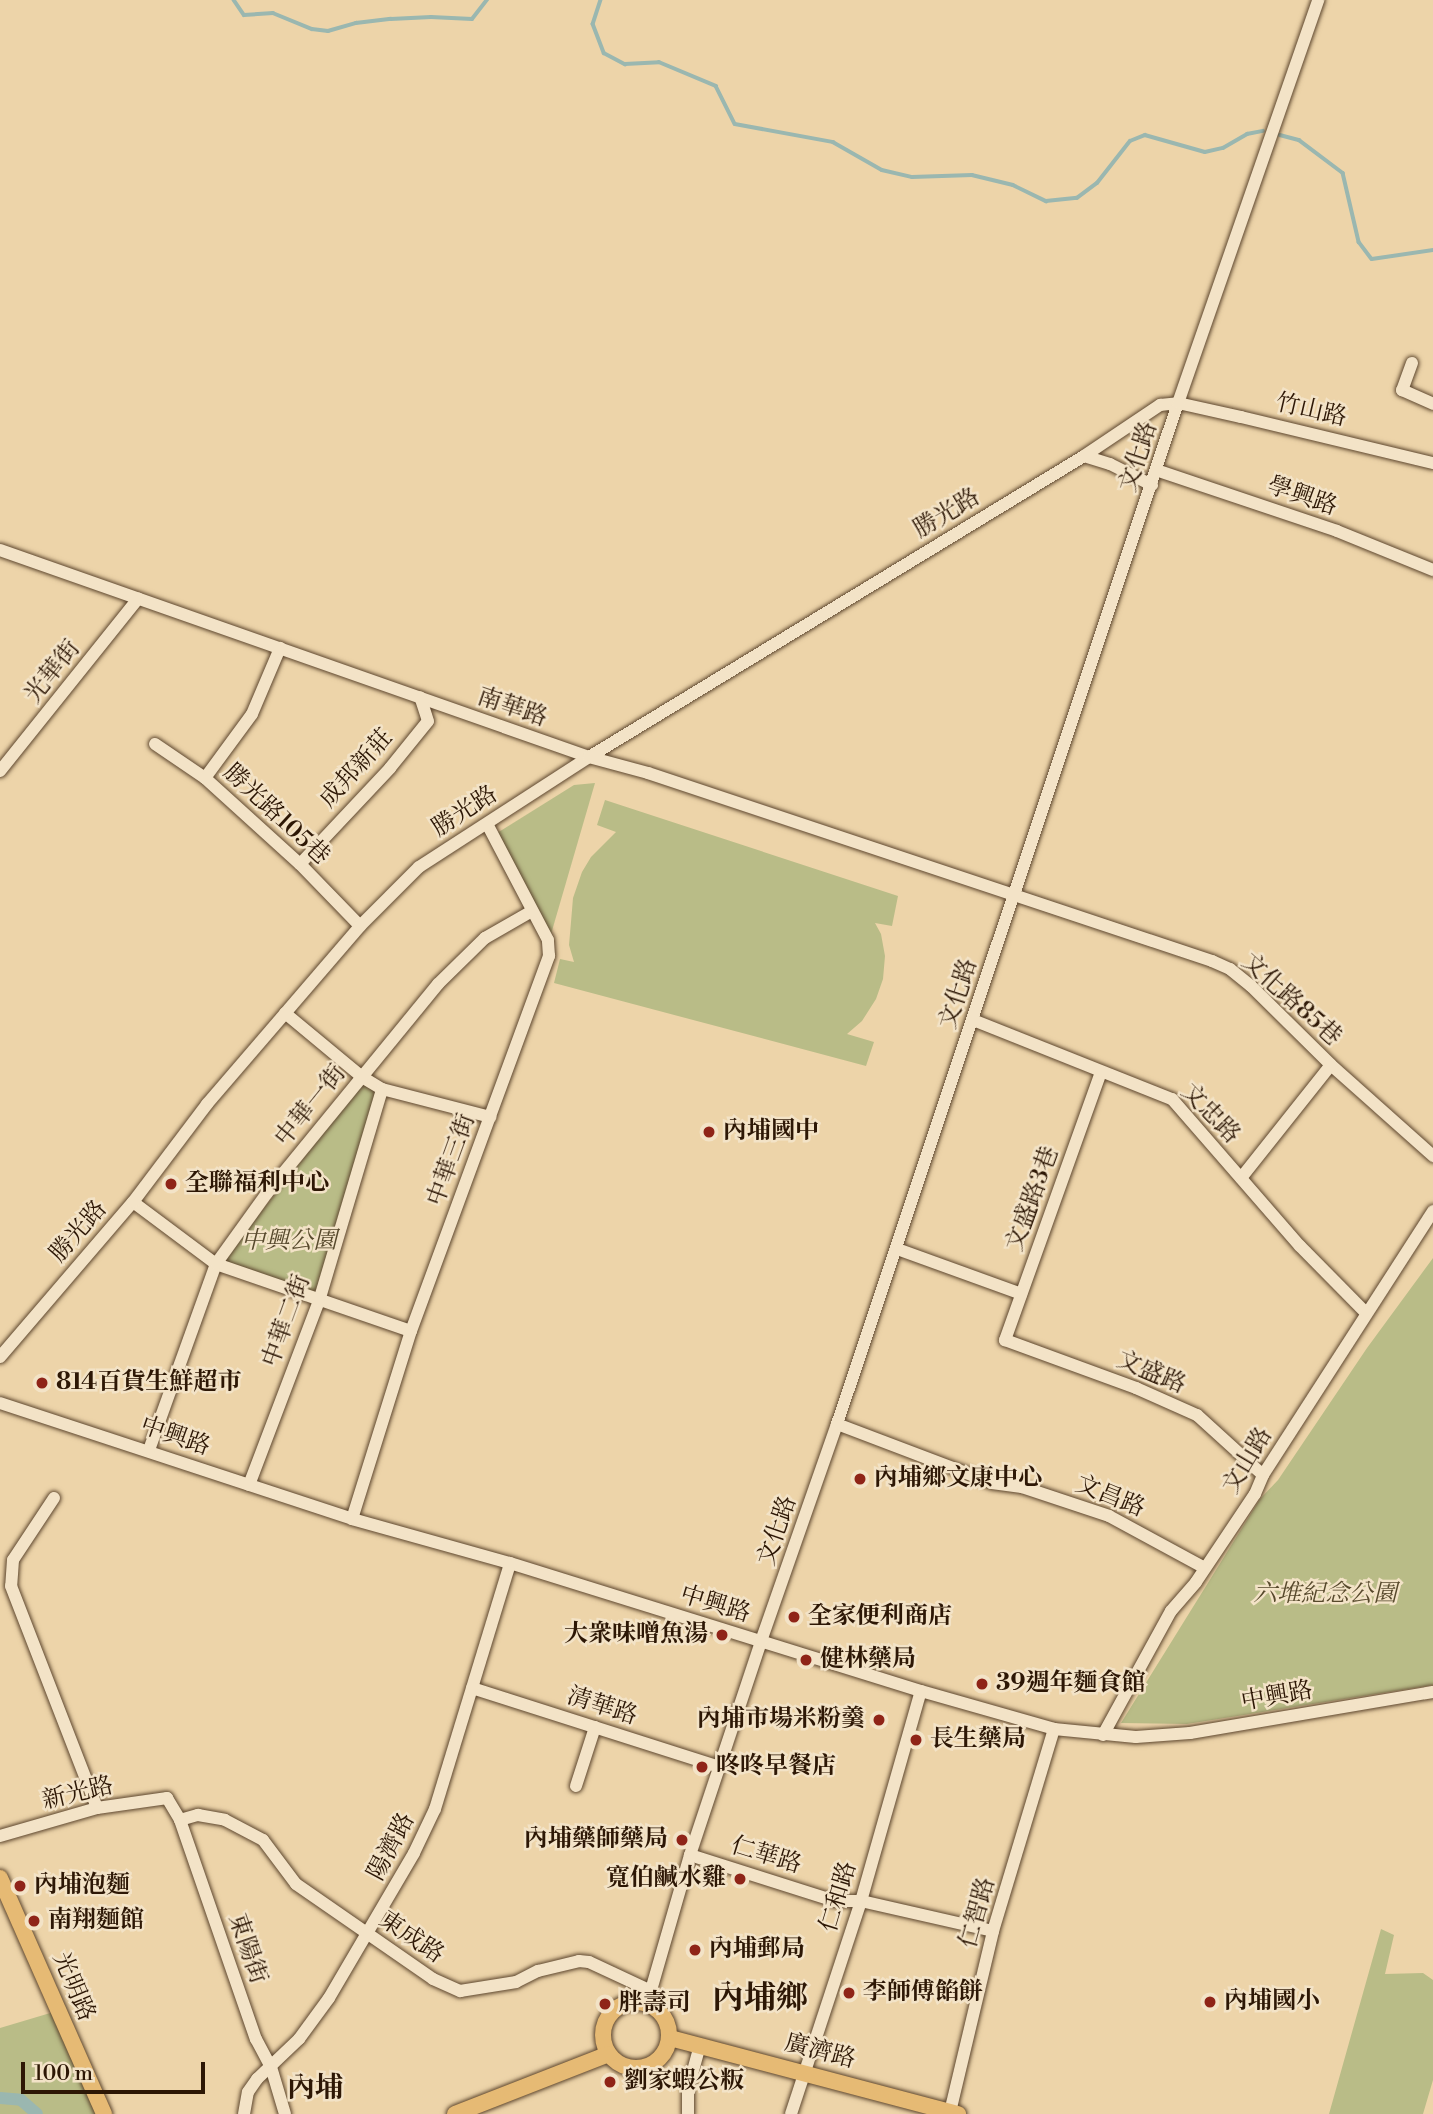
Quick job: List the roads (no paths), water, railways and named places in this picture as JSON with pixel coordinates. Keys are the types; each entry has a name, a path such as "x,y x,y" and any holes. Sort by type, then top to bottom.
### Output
{"main road":[{"name":"光明路","path":"0,1878 104,2114"},
{"path":"648,1997 664,2017 670,2038 660,2059 639,2068 617,2062 609,2054 603,2034 610,2015 627,2003 648,1997"},
{"name":"廣濟路","path":"670,2038 804,2071 954,2113"},
{"path":"455,2114 609,2054"}],"street":[{"name":"文化路","path":"648,1997 690,1855 761,1641 897,1249 1178,403 1318,0"},
{"path":"1412,363 1402,390 1433,404"},
{"name":"勝光路","path":"0,1357 133,1202 207,1104 360,926 419,867 589,757 1084,456 1160,405 1178,403"},
{"name":"竹山路","path":"1178,403 1433,463"},
{"path":"1084,456 1110,464 1152,485"},
{"name":"學興路","path":"1156,470 1338,531 1433,570"},
{"name":"南華路","path":"0,550 589,757 648,773 1013,896"},
{"name":"光華街","path":"0,771 138,599"},
{"path":"205,778 252,714 280,648"},
{"name":"成邦新莊","path":"300,864 390,768 428,721 420,697"},
{"name":"勝光路105巷","path":"155,744 205,778 300,864 360,926"},
{"name":"中華三街","path":"352,1519 411,1331 549,956 548,940 487,824"},
{"name":"文化路85巷","path":"1013,896 1230,969 1251,986 1331,1065 1433,1156"},
{"name":"中華一街","path":"149,1450 216,1264 267,1193 438,984 485,938 532,911"},
{"path":"285,1013 362,1077 382,1089 490,1117"},
{"name":"文忠路","path":"972,1020 1172,1099 1300,1246 1366,1313"},
{"path":"1241,1178 1331,1065"},
{"name":"文盛路3巷","path":"1005,1340 1101,1072"},
{"name":"中華二街","path":"249,1485 318,1301 382,1089"},
{"path":"133,1202 216,1264 411,1331"},
{"name":"文山路","path":"1103,1735 1171,1611 1196,1582 1203,1567 1255,1494 1263,1475 1433,1211"},
{"path":"897,1249 1021,1294"},
{"name":"文盛路","path":"1005,1340 1136,1388 1197,1415 1263,1475"},
{"name":"中興路","path":"0,1403 352,1519 510,1563 921,1691 1054,1729 1103,1735 1190,1733 1433,1692"},
{"name":"文昌路","path":"837,1424 992,1483 1023,1487 1109,1516 1203,1567"},
{"path":"54,1498 13,1560 11,1586 97,1808"},
{"name":"陽濟路","path":"244,2114 248,2092 299,2039 368,1934 414,1853 435,1809 510,1563"},
{"name":"清華路","path":"472,1688 719,1768"},
{"name":"仁和路","path":"791,2114 861,1901 921,1691"},
{"path":"576,1786 595,1727"},
{"name":"仁智路","path":"954,2113 993,1931 1054,1729"},
{"name":"新光路","path":"0,1836 97,1808 167,1798"},
{"name":"東陽街","path":"167,1798 180,1820 256,2039 271,2067 285,2114"},
{"name":"東成路","path":"180,1820 198,1815 225,1821 263,1840 296,1884 433,1979 460,1991 516,1982 538,1971 579,1961 589,1962 648,1997"},
{"name":"仁華路","path":"690,1855 835,1900 861,1901 993,1931"},
{"path":"688,2114 688,2089 700,2045"}],"waterway":[{"path":"234,0 244,15 273,13 312,29 328,31 356,23 391,19 472,19 487,0"},
{"path":"601,0 593,24 604,53 625,64 659,62 716,86 735,124 833,142 882,170 912,177 972,175 1013,185 1046,201 1077,198 1097,183 1130,141 1145,135 1205,152 1223,148 1247,134 1263,131"},
{"path":"1280,135 1299,140 1343,173 1359,242 1372,259 1433,250"},
{"path":"0,2098 21,2100 37,2114"}],"place":[{"name":"內埔國中","path":"709,1132"},
{"name":"全聯福利中心","path":"171,1184"},
{"name":"814百貨生鮮超市","path":"42,1383"},
{"name":"內埔鄉文康中心","path":"860,1479"},
{"name":"全家便利商店","path":"794,1617"},
{"name":"大衆味噌魚湯","path":"722,1635"},
{"name":"健林藥局","path":"806,1660"},
{"name":"39週年麵食館","path":"982,1684"},
{"name":"內埔市場米粉羹","path":"879,1720"},
{"name":"長生藥局","path":"916,1740"},
{"name":"咚咚早餐店","path":"702,1767"},
{"name":"內埔藥師藥局","path":"682,1840"},
{"name":"寬伯鹹水雞","path":"740,1879"},
{"name":"內埔泡麵","path":"20,1886"},
{"name":"南翔麵館","path":"34,1921"},
{"name":"內埔郵局","path":"695,1950"},
{"name":"李師傅餡餅","path":"849,1993"},
{"name":"內埔國小","path":"1210,2002"},
{"name":"胖壽司","path":"605,2004"},
{"name":"劉家蝦公粄","path":"610,2082"}],"district":[{"name":"內埔鄉","path":"760,1998"},
{"name":"內埔","path":"315,2089"}],"park label":[{"name":"中興公園","path":"289,1242"},
{"name":"六堆紀念公園","path":"1325,1595"}]}
